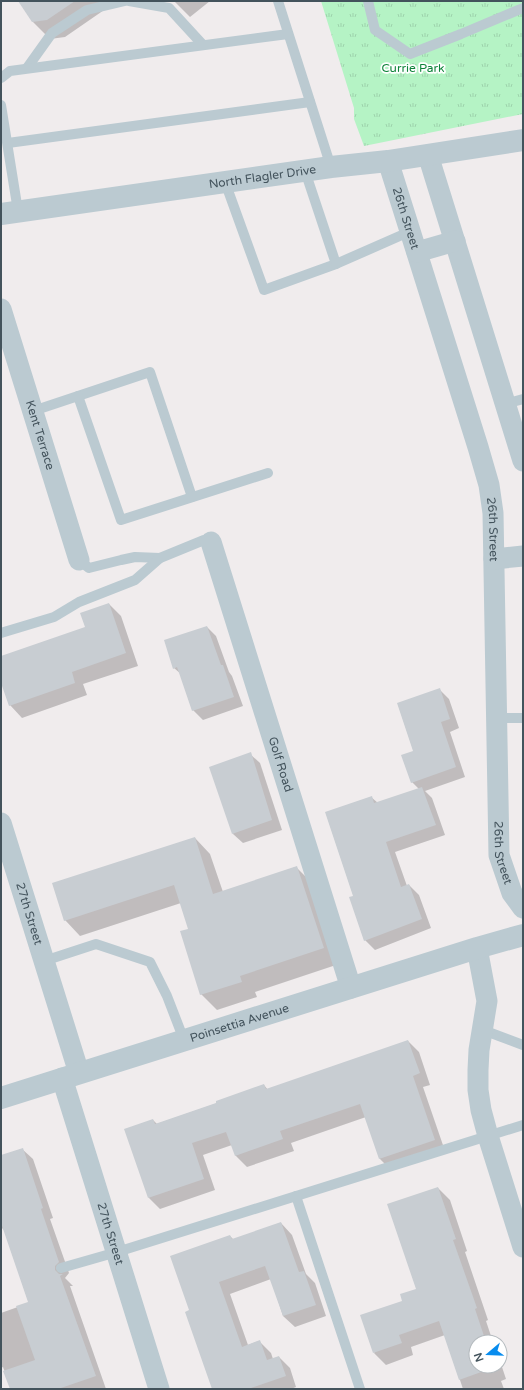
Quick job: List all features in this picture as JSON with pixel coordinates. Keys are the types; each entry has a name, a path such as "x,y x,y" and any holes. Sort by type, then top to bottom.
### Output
{"street":[{"name":"North Flagler Drive","path":"10,213 331,167 388,161 523,140"},
{"path":"428,155 455,241 514,402 523,461"},
{"name":"26th Street","path":"388,161 418,252 489,485 493,513 494,645 497,718 499,855 512,893 523,908"},
{"path":"418,252 455,241"},
{"name":"Kent Terrace","path":"1,309 79,560"},
{"name":"Golf Road","path":"211,542 351,988"},
{"path":"494,559 523,556"},
{"name":"27th Street","path":"1,822 44,961 70,1076 117,1252 160,1389"},
{"name":"Poinsettia Avenue","path":"1,1098 477,948 523,935"},
{"path":"477,948 487,1001 479,1056 478,1090 481,1110 523,1247"}],"lane":[{"path":"27,68 52,34 87,10 125,1"},
{"path":"130,1 169,8 203,45"},
{"path":"278,1 331,167"},
{"path":"368,1 375,30 410,54 523,8"},
{"path":"1,78 10,70 288,34"},
{"path":"8,143 310,102"},
{"path":"1,105 8,143 10,213"},
{"path":"305,171 336,264"},
{"path":"226,182 264,290 336,264 411,231"},
{"path":"33,411 150,372 192,497"},
{"path":"78,396 121,520 268,473"},
{"path":"1,632 54,617 79,602 135,580 160,558 204,540 211,542"},
{"path":"79,560 89,568 135,557 160,558"},
{"path":"497,718 523,718"},
{"path":"44,961 96,944 150,962 167,996 184,1040"},
{"path":"483,1030 523,1045"},
{"path":"61,1268 117,1252 523,1124"},
{"path":"296,1196 360,1389"}],"green space":[{"name":"Currie Park","path":"321,1 523,1 523,114 364,146 354,119 354,108"}],"building":[{"path":"18,1 75,1 47,20 32,22"},
{"path":"109,603 126,653 72,672 75,683 9,706 1,683 1,656 85,627 80,613"},
{"path":"207,626 234,697 192,711 177,667 173,669 164,640"},
{"path":"440,688 450,719 441,722 456,767 411,783 401,755 413,751 397,703"},
{"path":"251,752 272,820 232,834 209,767"},
{"path":"422,787 436,825 386,842 401,887 409,884 422,919 364,941 349,897 353,896 325,812 372,796 374,803"},
{"path":"195,837 213,894 297,866 324,948 240,976 242,982 200,995 180,931 188,929 174,885 64,921 52,883"},
{"path":"408,1040 420,1073 413,1076 435,1140 379,1159 360,1104 280,1131 283,1139 235,1156 226,1132 192,1143 204,1179 148,1198 124,1129 153,1119 155,1124 216,1103 216,1101 264,1084 266,1089"},
{"path":"23,1148 43,1208 41,1209 59,1262 55,1266 55,1270 59,1274 63,1274 60,1276 96,1376 58,1389 10,1389 3,1371 35,1360 16,1306 28,1302 1,1223 1,1155"},
{"path":"438,1187 456,1239 453,1240 477,1308 475,1309 483,1334 468,1334 468,1374 476,1374 459,1380 439,1321 399,1335 402,1343 373,1353 360,1315 402,1301 400,1294 416,1289 387,1204"},
{"path":"281,1222 299,1272 304,1271 316,1305 283,1316 265,1266 219,1282 242,1347 260,1340 267,1360 279,1356 286,1376 248,1389 212,1389 185,1312 189,1310 170,1256 230,1235 232,1239"}]}
